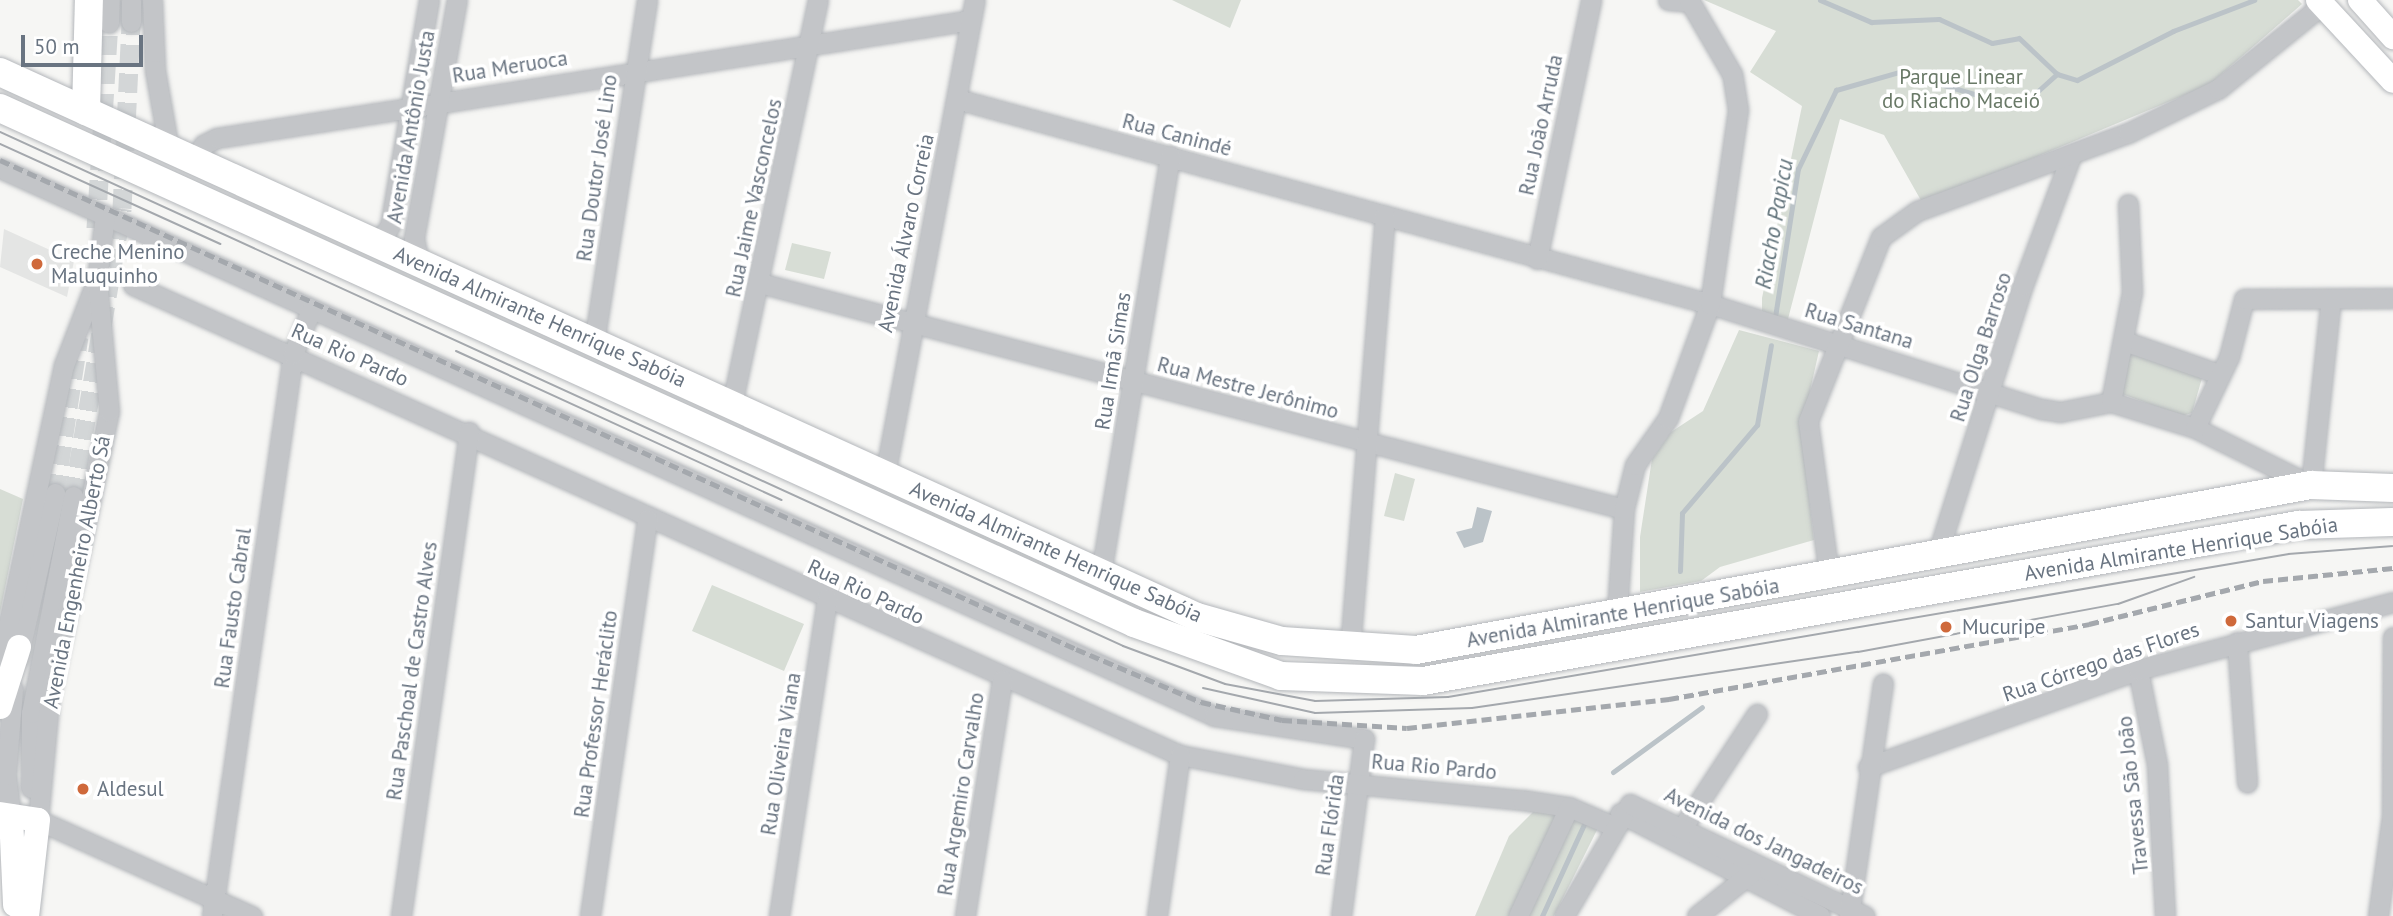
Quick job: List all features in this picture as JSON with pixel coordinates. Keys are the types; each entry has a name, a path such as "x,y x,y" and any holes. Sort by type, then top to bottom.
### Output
{"highway":[{"path":"86,111 89,0"},
{"name":"Avenida Almirante Henrique Sabóia","path":"0,72 1197,617 1282,641 1350,649 1416,650 2311,485 2393,488"},
{"name":"Avenida Almirante Henrique Sabóia","path":"0,108 1134,623 1247,668 1351,683 1423,681 1546,663 2298,525 2393,522"},
{"path":"1541,628 1546,663"}],"main road":[{"path":"2360,0 2393,37"},
{"path":"2320,2 2393,81"},
{"path":"0,707 19,648"},
{"path":"6,815 38,820"},
{"name":"Avenida Engenheiro Alberto Sá","path":"6,815 19,913"},
{"name":"Avenida Engenheiro Alberto Sá","path":"19,913 38,820"},
{"path":"0,851 19,913"}],"street":[{"path":"109,23 110,0"},
{"path":"131,0 131,22"},
{"path":"152,0 155,70 169,149"},
{"name":"Avenida Antônio Justa","path":"378,243 390,226 429,0"},
{"name":"Avenida Antônio Justa","path":"419,261 414,238 457,0"},
{"name":"Rua Doutor José Lino","path":"594,343 647,0"},
{"name":"Rua Jaime Vasconcelos","path":"732,404 760,283 818,0"},
{"name":"Avenida Álvaro Correia","path":"885,475 909,322 957,99 975,0"},
{"name":"Rua João Arruda","path":"1537,259 1591,0"},
{"path":"1617,613 1624,509 1635,465 1668,418 1710,304 1738,93 1689,1 1668,0"},
{"path":"1829,575 1808,421 1835,342 1881,237 1897,222 2071,156 2218,89 2320,2"},
{"name":"Rua Meruoca","path":"198,163 210,140 635,69 971,20"},
{"name":"Rua Canindé","path":"957,99 1385,215"},
{"name":"Rua Irmã Simas","path":"1101,573 1170,156"},
{"name":"Rua Olga Barroso","path":"1944,554 1942,540 2071,156"},
{"path":"0,168 311,310"},
{"path":"2110,402 2132,292 2128,204"},
{"path":"1350,649 1385,215"},
{"name":"Rua Santana","path":"1385,215 1537,259 1710,304 1835,342 1989,394 2060,412 2110,402 2195,428 2311,485"},
{"name":"Avenida Engenheiro Alberto Sá","path":"0,663 64,365 97,279 106,216"},
{"name":"Avenida Engenheiro Alberto Sá","path":"38,820 50,694 110,411 97,279"},
{"name":"Rua Mestre Jerônimo","path":"760,283 1624,509"},
{"name":"Rua Rio Pardo","path":"132,285 469,432 647,519 1002,680 1180,755 1243,771 1575,809 1611,820"},
{"path":"2195,428 2219,374 2244,299 2393,298"},
{"path":"2311,485 2331,299"},
{"path":"82,316 94,310 103,324"},
{"name":"Rua Fausto Cabral","path":"213,907 293,354 311,310"},
{"name":"Rua Flórida","path":"311,310 1214,716 1364,739 1341,916"},
{"path":"2124,341 2219,374"},
{"name":"Rua Paschoal de Castro Alves","path":"401,916 469,432"},
{"name":"Avenida Engenheiro Alberto Sá","path":"6,815 6,775 19,648 64,495 31,713 30,785 38,820"},
{"name":"Rua Professor Heráclito","path":"590,916 647,519"},
{"name":"Rua Oliveira Viana","path":"779,916 827,599"},
{"name":"Rua Córrego das Flores","path":"1868,767 2138,670 2393,602"},
{"path":"2378,916 2392,817 2393,637"},
{"path":"2237,642 2247,783"},
{"name":"Travessa São João","path":"2138,670 2157,764 2165,916"},
{"name":"Rua Argemiro Carvalho","path":"965,916 1002,680"},
{"path":"1855,913 1868,767 1884,682"},
{"path":"1684,825 1757,714"},
{"path":"1157,916 1180,755"},
{"name":"Avenida dos Jangadeiros","path":"1611,820 1636,805 1684,825 1855,913"},
{"path":"1518,916 1575,809"},
{"path":"38,820 213,907 252,916"},
{"path":"1564,916 1611,820"},
{"name":"Avenida dos Jangadeiros","path":"1611,820 1820,916"},
{"path":"1697,916 1745,880 1759,864"}],"shaded area":[{"name":"Creche Menino Maluquinho","path":"4,229 74,261 67,297 0,267"},
{"path":"1477,507 1492,511 1483,542 1464,548 1456,532 1472,528"}],"green space":[{"path":"1172,0 1241,0 1230,28"},
{"name":"Parque Linear do Riacho Maceió","path":"1704,0 2298,0 2302,4 2209,85 1923,204 1884,135 1840,119 1788,319 1762,312 1762,298 1802,106 1750,72 1776,31"},
{"path":"792,243 831,252 824,279 785,270"},
{"path":"1739,330 1819,351 1801,430 1814,540 1720,567 1701,581 1640,592 1640,537 1652,459 1671,432 1703,411"},
{"path":"2132,349 2202,378 2192,413 2182,416 2114,391"},
{"path":"1395,473 1415,479 1404,521 1384,516"},
{"path":"0,489 23,499 0,613"},
{"path":"712,585 804,624 784,671 692,631"},
{"path":"1535,810 1599,826 1554,916 1475,916 1509,836"}],"waterway":[{"path":"1820,0 1871,22 1939,19 1992,43 2019,38 2057,74 2077,80 2173,31 2254,0"},
{"name":"Riacho Papicu","path":"1775,317 1798,169 1836,90 1899,72 2005,103 2029,99 2057,74"},
{"name":"Riacho Papicu","path":"1680,571 1682,513 1757,425 1771,345"},
{"name":"Riacho Papicu","path":"1613,772 1702,707"},
{"name":"Riacho Papicu","path":"1542,916 1586,820"}],"tunnel":[{"path":"73,496 122,208 131,22"},
{"path":"96,228 109,23"},
{"path":"55,493 79,337"}],"tram line":[{"path":"0,132 1123,646 1225,684 1315,701 1448,697 2289,554 2393,546"},
{"path":"0,144 220,244"},
{"path":"456,351 781,500"},
{"path":"1203,688 1315,713 1472,708 1858,652 2118,604 2194,577"}],"railway":[{"path":"0,160 1076,649 1201,702 1282,720 1407,728 1669,699 2089,624 2263,581 2393,568"}],"place":[{"name":"Creche Menino Maluquinho","path":"37,264"},
{"name":"Santur Viagens","path":"2231,621"},
{"name":"Mucuripe","path":"1946,627"},
{"name":"Aldesul","path":"83,789"}]}
